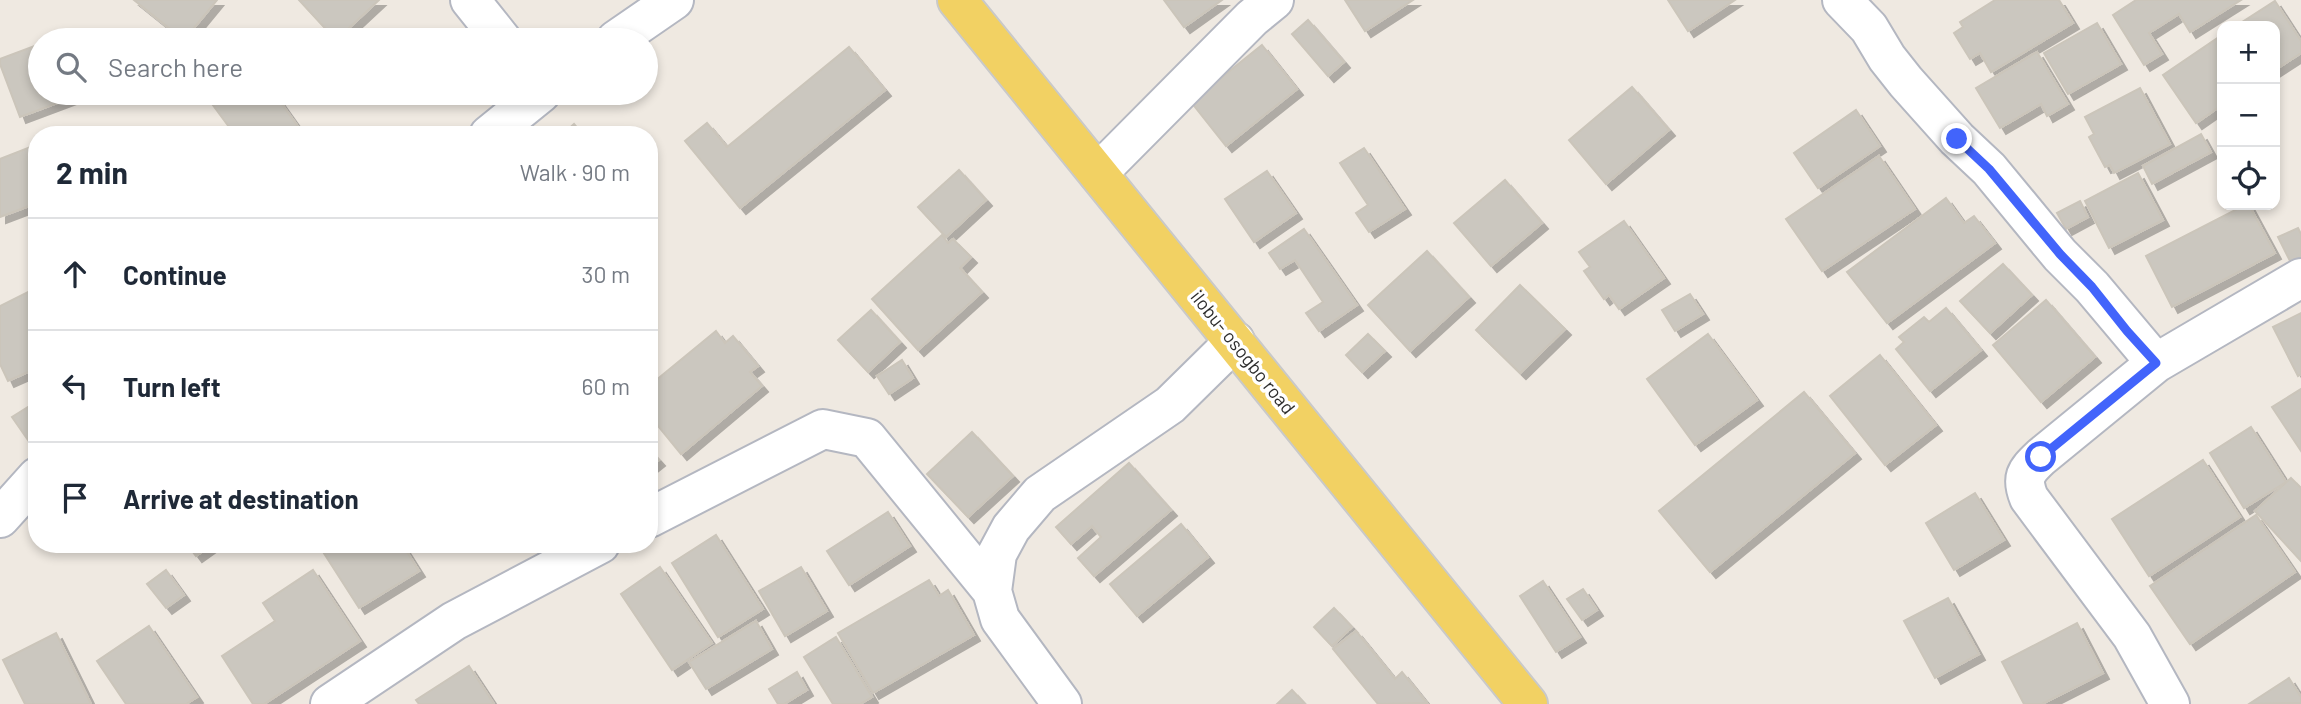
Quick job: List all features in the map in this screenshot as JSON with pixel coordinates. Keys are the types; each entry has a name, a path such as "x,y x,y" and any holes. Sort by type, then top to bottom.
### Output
{"main road":[{"name":"ilobu- osogbo road","path":"957,0 1528,704"}],"street":[{"path":"470,0 492,28"},
{"path":"633,28 674,0"},
{"path":"1098,173 1252,18 1274,0"},
{"path":"1842,0 1869,28 1887,58 1906,82 1957,139 1989,169 2156,363"},
{"path":"500,126 526,105"},
{"path":"2171,704 2132,636 2029,498 2025,476 2032,466 2156,363 2301,278"},
{"path":"992,591 998,554 1011,528 1040,494 1170,405 1235,341"},
{"path":"658,513 823,429 867,438 992,591 1000,619 1062,704"},
{"path":"0,518 28,487"},
{"path":"330,704 454,621 583,553"}],"building":[{"path":"134,0 217,0 194,28 169,28"},
{"path":"299,0 379,0 349,28 325,28"},
{"path":"1164,0 1222,0 1184,27"},
{"path":"1345,0 1413,0 1365,31"},
{"path":"1668,0 1735,0 1688,31"},
{"path":"1995,0 2059,0 2073,23 1991,72 1980,53 1970,59 1954,33 1963,27 1960,22"},
{"path":"2136,0 2241,0 2190,32 2179,14 2149,33 2162,54 2144,65 2113,15"},
{"path":"2275,1 2301,41 2301,53 2280,67 2280,21 2244,21"},
{"path":"1308,20 1344,62 1328,76 1292,34"},
{"path":"2097,23 2121,64 2068,94 2044,53"},
{"path":"2217,38 2217,108 2196,123 2163,75"},
{"path":"1262,45 1297,89 1226,146 1191,102"},
{"path":"849,47 885,90 740,208 685,141 707,123 727,147"},
{"path":"28,48 28,105 52,105 20,117 0,59"},
{"path":"2037,52 2068,104 2047,116 2041,104 2000,128 1976,88"},
{"path":"1632,87 1669,130 1606,184 1569,140"},
{"path":"2140,88 2170,144 2114,173 2110,165 2105,167 2089,137 2094,134 2085,117"},
{"path":"213,105 283,105 298,126 228,126"},
{"path":"1856,110 1880,146 1818,188 1794,153"},
{"path":"2201,134 2211,152 2152,184 2143,166"},
{"path":"28,148 28,206 0,217 0,159"},
{"path":"1364,148 1405,209 1369,232 1356,213 1368,205 1340,163"},
{"path":"1879,156 1915,209 1822,271 1786,219"},
{"path":"959,170 986,200 946,237 918,207"},
{"path":"1267,171 1296,213 1254,242 1225,199"},
{"path":"2138,173 2163,220 2109,248 2085,201"},
{"path":"1505,180 1542,223 1491,266 1454,223"},
{"path":"1946,198 1964,223 1974,216 1995,243 1887,323 1847,272"},
{"path":"2080,201 2088,217 2066,229 2057,213"},
{"path":"2235,210 2252,210 2275,253 2172,307 2146,256"},
{"path":"1624,221 1664,278 1619,309 1609,295 1604,299 1584,271 1590,267 1579,252"},
{"path":"2298,228 2301,234 2301,258 2291,263 2278,237"},
{"path":"1304,229 1357,305 1319,331 1306,313 1323,302 1295,260 1280,269 1269,253"},
{"path":"942,235 948,243 953,239 971,257 960,268 982,292 918,350 872,299"},
{"path":"1427,251 1469,297 1410,351 1368,305"},
{"path":"2003,264 2032,295 1990,333 1960,301"},
{"path":"1520,285 1565,329 1520,373 1476,330"},
{"path":"28,292 28,372 8,381 0,364 0,306"},
{"path":"1690,294 1703,314 1675,331 1662,310"},
{"path":"2046,300 2095,357 2041,402 1993,345"},
{"path":"1946,308 1981,350 1930,391 1896,349 1904,342 1899,337 1924,317 1929,322"},
{"path":"871,310 900,342 868,372 838,340"},
{"path":"2301,313 2301,374 2298,376 2273,327"},
{"path":"716,331 725,343 733,336 758,366 750,372 762,386 681,454 658,426 658,379"},
{"path":"1368,334 1385,351 1362,372 1346,355"},
{"path":"1708,334 1757,400 1695,445 1647,379"},
{"path":"1880,355 1936,425 1885,465 1830,396"},
{"path":"902,360 913,378 889,394 877,376"},
{"path":"2301,389 2301,451 2272,407"},
{"path":"1804,392 1855,453 1710,572 1659,511"},
{"path":"28,407 28,440 12,417"},
{"path":"2251,427 2286,482 2244,508 2210,453"},
{"path":"972,432 1013,476 968,517 927,474"},
{"path":"2203,460 2240,517 2149,576 2112,519"},
{"path":"1129,463 1171,510 1094,576 1078,558 1101,537 1092,526 1071,544 1056,527"},
{"path":"2291,478 2301,488 2301,561 2255,511"},
{"path":"1975,493 2004,540 1954,570 1926,523"},
{"path":"888,512 910,546 849,585 827,551"},
{"path":"2256,515 2295,572 2190,644 2150,586"},
{"path":"1181,524 1208,557 1137,616 1110,584"},
{"path":"716,535 763,609 718,637 672,563"},
{"path":"324,553 408,553 419,571 359,608"},
{"path":"660,567 712,643 672,670 621,594"},
{"path":"801,567 827,611 785,636 759,591"},
{"path":"166,570 184,595 166,608 147,584"},
{"path":"313,570 360,641 264,704 253,704 222,656 275,621 263,603"},
{"path":"929,580 939,596 948,590 974,635 873,693 838,633"},
{"path":"1543,581 1580,637 1556,652 1520,596"},
{"path":"1583,589 1597,610 1582,620 1567,599"},
{"path":"1948,598 1979,654 1935,678 1904,621"},
{"path":"1334,608 1352,627 1332,646 1314,627"},
{"path":"756,621 772,649 706,689 689,662"},
{"path":"2077,623 2103,673 2042,704 2024,704 2002,662"},
{"path":"149,626 197,697 186,704 126,704 97,661"},
{"path":"1356,631 1395,679 1402,672 1427,703 1378,704 1333,649"},
{"path":"56,633 91,704 25,704 3,660"},
{"path":"836,637 872,697 860,704 833,704 804,657"},
{"path":"469,666 494,704 419,704 416,700"},
{"path":"797,672 807,690 784,704 778,704 769,689"},
{"path":"2289,678 2301,697 2301,703 2249,704"},
{"path":"1292,690 1305,704 1277,704"}],"route":[{"path":"1957,139 1989,169 2029,214 2060,254 2092,287 2156,363 2041,457"}]}
